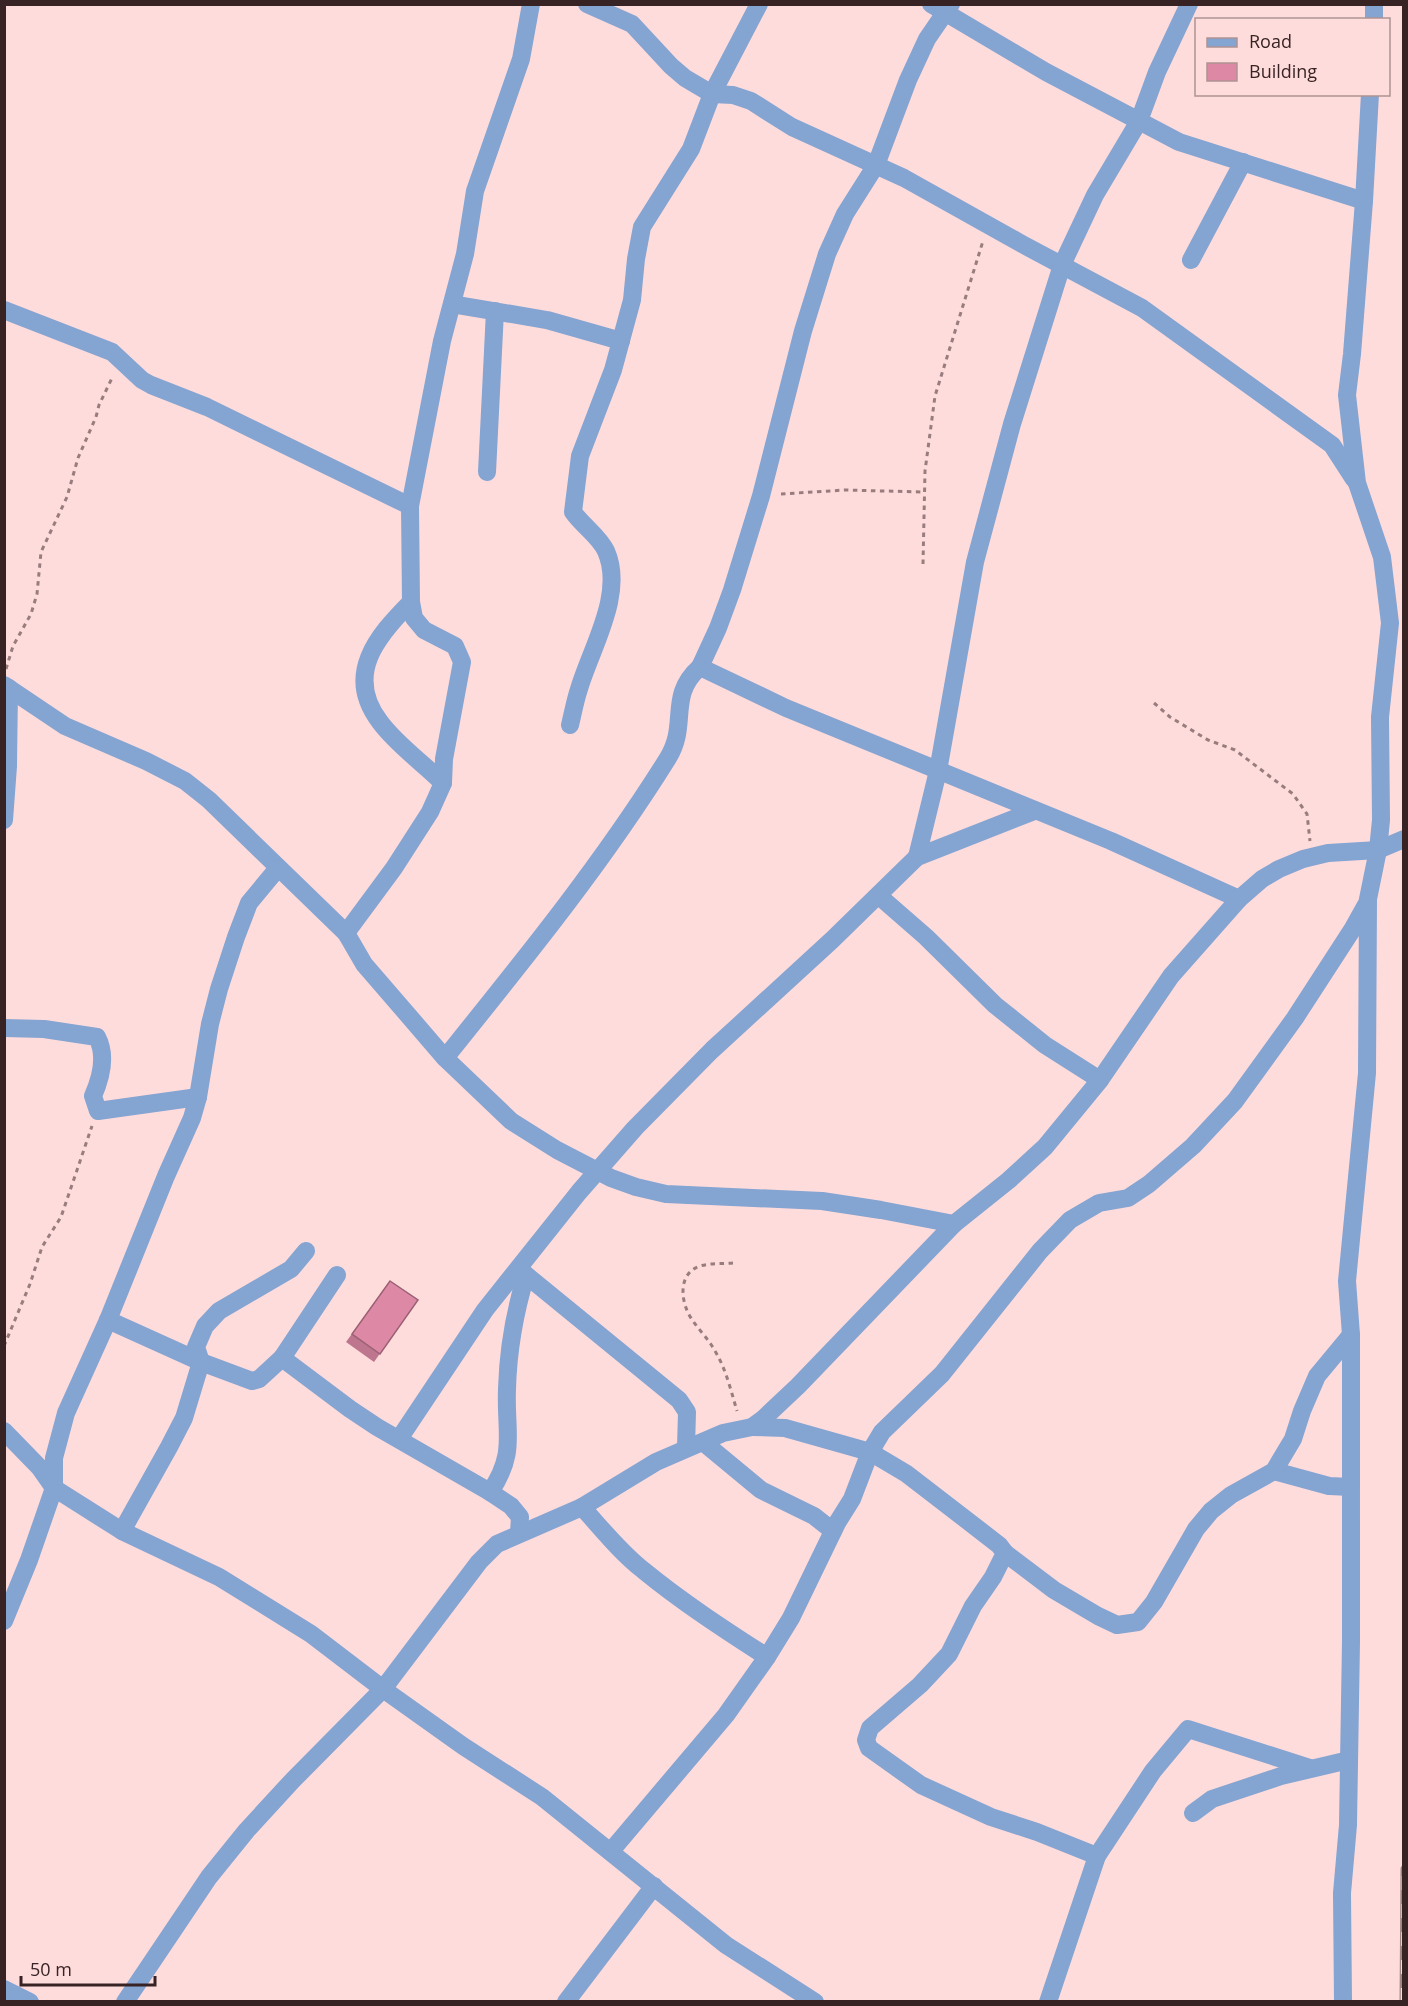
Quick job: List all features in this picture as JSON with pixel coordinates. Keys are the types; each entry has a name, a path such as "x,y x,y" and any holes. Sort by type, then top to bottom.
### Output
{"street":[{"path":"346,933 394,868 430,812 443,783 444,759 462,662 455,646 417,624 411,602 410,506 442,341 465,254 475,191 518,68 531,4"},
{"path":"587,4 632,24 671,66 685,78 712,94 732,95 751,101 792,127 876,165 958,207 1142,308 1332,445 1357,483"},
{"path":"570,725 579,689 611,594 612,579 606,551 597,537 573,512 580,456 613,370 621,341 632,300 642,227 691,149 712,94 759,4"},
{"path":"917,857 938,771 975,562 1012,424 1062,265 1095,195 1139,121 1157,72 1189,4"},
{"path":"445,1058 557,918 636,808 673,749 678,730 681,693 686,682 700,667 732,590 761,496 803,331 827,254 845,214 876,165 908,80 942,8 1046,72 1179,142 1364,201"},
{"path":"611,1851 726,1715 767,1658 791,1618 833,1531 852,1499 870,1452 882,1432 942,1374 1040,1251 1070,1221 1099,1203 1128,1198 1149,1184 1193,1146 1235,1101 1267,1059 1363,912 1368,899 1378,850 1381,820 1380,717 1390,623 1382,556 1357,483 1347,395 1364,201 1370,96"},
{"path":"1191,260 1243,162"},
{"path":"452,304 547,320 621,341"},
{"path":"4,310 112,352 142,380 151,385 207,407 410,506"},
{"path":"487,472 495,311"},
{"path":"411,602 391,621 373,647 365,663 363,679 367,699 380,721 443,783"},
{"path":"700,667 786,708 1111,841 1239,899"},
{"path":"4,820 8,766 6,683"},
{"path":"6,683 65,726 146,761 185,781 208,800 346,933 370,971 445,1058 511,1121 557,1150 596,1171 636,1187 666,1194 822,1201 954,1224"},
{"path":"399,1439 479,1319 522,1273 596,1171 712,1050 879,896 917,857 1034,811"},
{"path":"747,1428 775,1409 954,1224 1009,1180 1045,1147 1100,1080 1171,976 1239,899 1262,879 1311,857 1328,853 1378,850 1404,839"},
{"path":"4,1621 29,1560 54,1488 54,1458 66,1413 108,1320 192,1118 198,1097 210,1024 236,938 249,903 278,868"},
{"path":"879,896 926,937 995,1005 1045,1045 1100,1080"},
{"path":"1343,2001 1342,1893 1348,1825 1351,1641 1351,1335 1347,1281 1367,1073 1368,899"},
{"path":"4,1028 45,1029 97,1037 102,1056 102,1077 93,1096 98,1111 198,1097"},
{"path":"122,1531 184,1418 201,1362 196,1347 205,1326 219,1311 291,1269 306,1251"},
{"path":"522,1273 679,1400 687,1412 695,1445 761,1490 814,1516 833,1531"},
{"path":"490,1492 502,1475 508,1455 507,1387 522,1273"},
{"path":"108,1320 201,1362 252,1381 259,1379 282,1358 337,1275"},
{"path":"134,1998 209,1877 247,1830 293,1780 383,1689 479,1562 497,1544 582,1507 656,1462 723,1433 747,1428 785,1428 870,1452 907,1474 1054,1590 1117,1625 1138,1622 1154,1602 1196,1529 1211,1511 1231,1495 1274,1471 1293,1439 1317,1376 1351,1335"},
{"path":"282,1358 350,1409 512,1506 520,1517 519,1533"},
{"path":"4,1431 40,1468 54,1488 122,1531 229,1583 311,1634 463,1746 542,1797 726,1945 815,2001"},
{"path":"1274,1471 1329,1486 1351,1487"},
{"path":"582,1507 642,1570 767,1658"},
{"path":"1005,1553 993,1577 973,1606 949,1654 920,1686 870,1728 866,1740 869,1748 921,1785 991,1817 1037,1832 1097,1856"},
{"path":"1048,2001 1097,1856 1153,1771 1188,1729 1310,1768"},
{"path":"1193,1813 1212,1799 1310,1768 1349,1760"},
{"path":"566,2001 654,1886"},
{"path":"4,1989 30,2001"}],"path":[{"path":"922,564 927,451 937,386 988,225"},
{"path":"6,683 13,646 30,614 37,594 41,552 67,497 78,458 99,405 122,360"},
{"path":"761,496 845,490 924,492"},
{"path":"1154,703 1170,717 1208,740 1235,750 1293,794 1307,814 1311,857"},
{"path":"4,1346 30,1284 42,1247 61,1217 98,1111"},
{"path":"733,1263 699,1266 686,1277 682,1296 690,1316 720,1359 747,1428"}],"building":[{"path":"390,1281 418,1300 380,1354 352,1334"}],"railway":[{"path":"1403,2002 1404,1869"}]}
